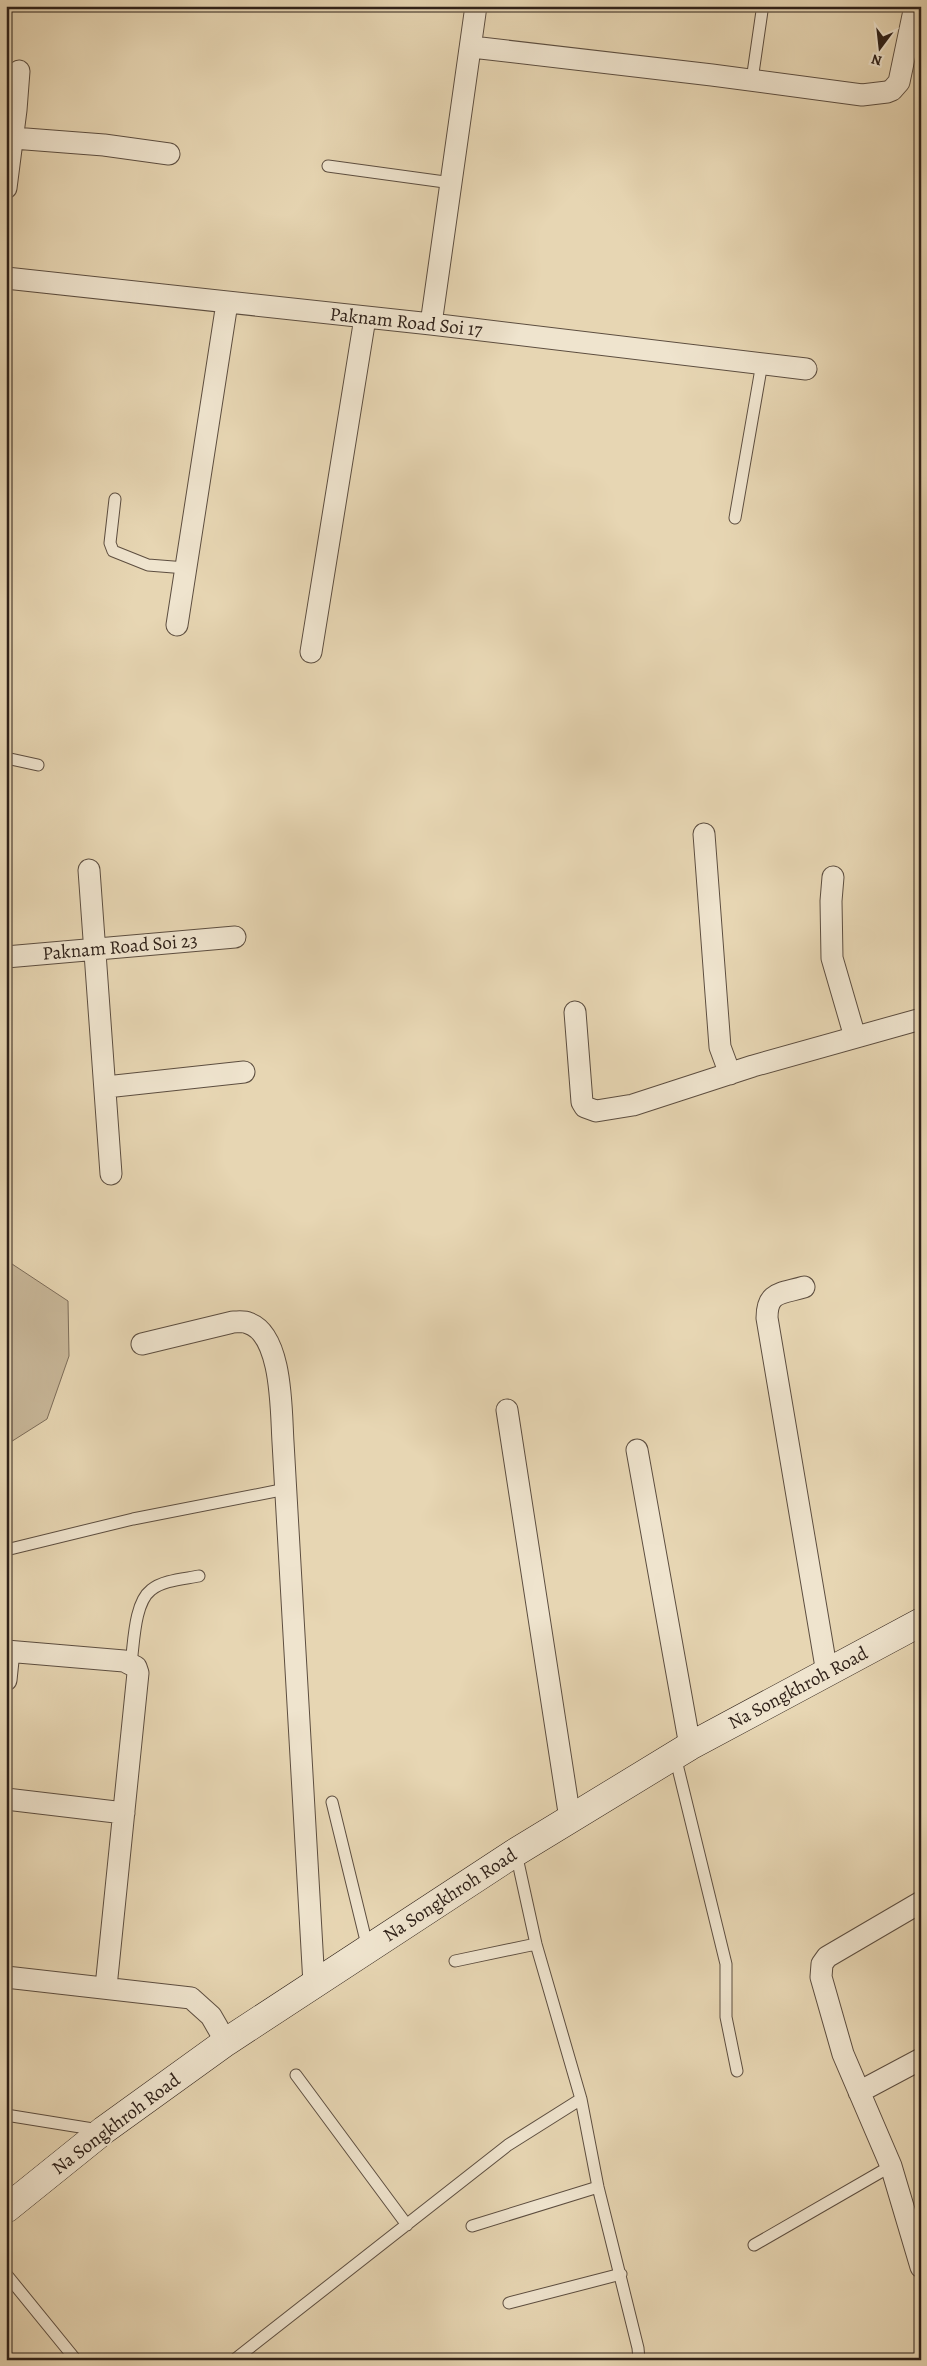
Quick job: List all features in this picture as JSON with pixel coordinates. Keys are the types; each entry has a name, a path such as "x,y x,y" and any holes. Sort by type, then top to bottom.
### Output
{"main road":[{"name":"Na Songkhroh Road","path":"6,2209 104,2130 226,2042 516,1852 682,1751 921,1622"}],"street":[{"path":"431,324 472,47 476,6"},
{"path":"472,47 862,95 877,95 892,90 899,82 905,61 912,12 915,6"},
{"path":"6,188 19,71"},
{"path":"13,138 104,144 169,154"},
{"name":"Paknam Road Soi 17","path":"6,278 431,324 806,369"},
{"path":"177,625 227,303"},
{"path":"311,652 365,318"},
{"path":"704,834 720,1046 730,1074"},
{"path":"89,870 111,1174"},
{"path":"833,877 830,947 855,1037"},
{"name":"Paknam Road Soi 23","path":"6,957 235,936"},
{"path":"575,1012 582,1102 590,1109 604,1111 633,1105 730,1074 921,1019"},
{"path":"106,1087 244,1072"},
{"path":"804,1287 772,1297 767,1305 766,1318 827,1673"},
{"path":"142,1344 233,1322 247,1322 262,1333 272,1351 276,1365 286,1489 314,1984"},
{"path":"507,1410 570,1819"},
{"path":"637,1450 682,1751"},
{"path":"6,1680 8,1651 95,1658 131,1664 136,1667 138,1673 106,1987"},
{"path":"6,1798 124,1813"},
{"path":"921,1902 827,1957 822,1964 820,1977 843,2054 891,2166 921,2267"},
{"path":"6,1976 191,1998 212,2016 226,2042"},
{"path":"859,2092 921,2059"}],"lane":[{"path":"752,80 762,11"},
{"path":"328,166 452,183"},
{"path":"735,518 762,363"},
{"path":"115,499 110,543 112,552 148,565 186,568"},
{"path":"6,758 38,765"},
{"path":"6,1550 133,1519 286,1489"},
{"path":"131,1664 138,1612 150,1591 160,1585 199,1576"},
{"path":"682,1751 726,1964 726,2017 738,2070"},
{"path":"332,1802 368,1948"},
{"path":"516,1852 536,1944 581,2099 598,2186 621,2274 639,2360"},
{"path":"455,1961 536,1944"},
{"path":"296,2075 407,2226"},
{"path":"234,2360 508,2145 581,2099"},
{"path":"6,2115 104,2130"},
{"path":"754,2245 891,2166"},
{"path":"472,2226 598,2186"},
{"path":"6,2274 76,2360"},
{"path":"509,2304 621,2274"}],"shaded area":[{"path":"6,1260 68,1301 69,1356 47,1419 6,1445"}]}
